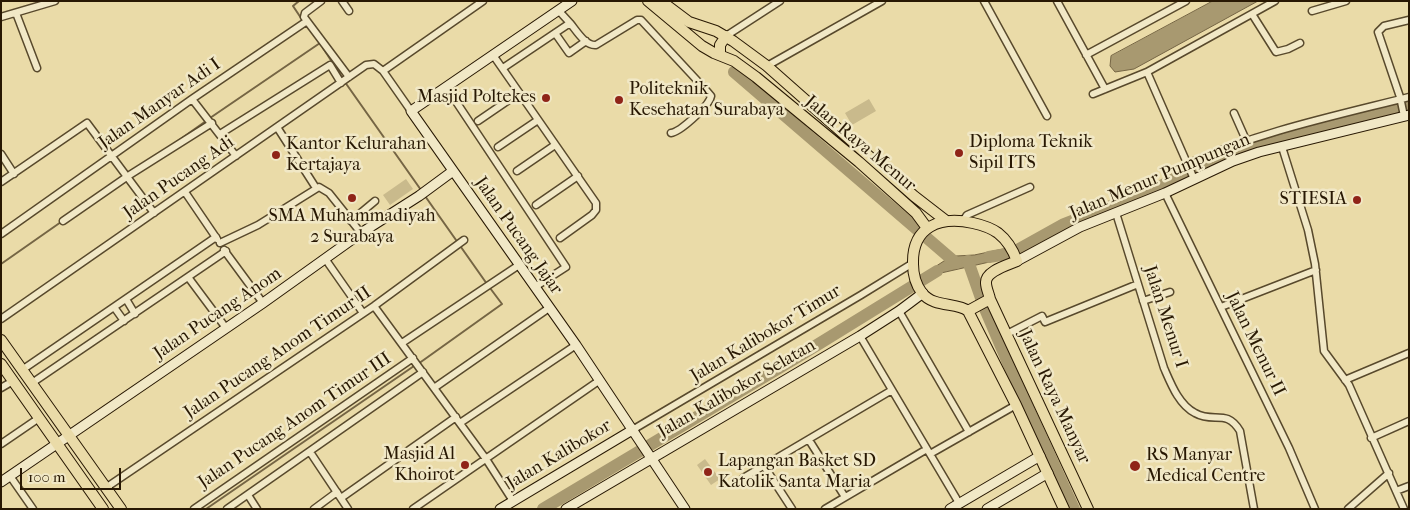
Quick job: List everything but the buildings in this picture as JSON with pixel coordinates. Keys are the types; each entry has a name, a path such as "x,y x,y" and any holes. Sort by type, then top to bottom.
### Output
{"main road":[{"name":"Jalan Raya Menur","path":"648,1 702,46 746,69 859,162 916,213 923,232"},
{"name":"Jalan Raya Menur","path":"661,1 684,19 726,36 767,66 909,192 945,220"},
{"path":"702,46 709,39 708,29"},
{"path":"720,55 720,45 726,36"},
{"path":"805,118 813,107"},
{"path":"813,126 822,114"},
{"path":"968,311 990,298 986,285 987,277 1014,254 1002,236 993,229 963,221 945,220 923,232 913,252 914,276 922,292 942,304 958,306 968,311 1016,405 1064,509"},
{"name":"Jalan Raya Manyar","path":"990,298 1088,509"},
{"path":"1,340 70,434 121,509"},
{"path":"1,364 103,509"}],"street":[{"path":"1,18 55,1"},
{"path":"321,1 304,14 305,23 345,80"},
{"path":"342,1 349,11"},
{"path":"383,71 483,1"},
{"path":"411,111 572,1"},
{"path":"726,36 780,1"},
{"path":"767,66 882,1"},
{"path":"984,1 1048,116"},
{"path":"1057,1 1105,90"},
{"path":"1086,56 1186,1"},
{"path":"1093,94 1147,72 1275,1"},
{"path":"1312,11 1346,1"},
{"path":"559,11 586,41 596,45 637,20 641,20 695,78 710,95 708,104 676,132 670,133"},
{"path":"16,13 37,68"},
{"path":"1252,14 1276,52 1300,43"},
{"path":"1403,108 1378,32 1384,26 1409,20"},
{"name":"Jalan Manyar Adi I","path":"1,234 192,99 305,23"},
{"path":"503,68 570,23"},
{"path":"554,33 569,53 586,41"},
{"path":"493,55 597,205 592,215 560,238"},
{"name":"Jalan Pucang Jajar","path":"374,64 383,71 576,345 684,508"},
{"name":"Jalan Pucang Adi","path":"1,319 366,65 374,64"},
{"path":"220,134 330,65 345,80"},
{"path":"1147,72 1190,171 1246,140 1300,124 1403,108"},
{"path":"447,88 566,267 535,287"},
{"path":"478,120 518,93"},
{"path":"1403,108 1409,97"},
{"path":"192,99 236,156"},
{"name":"Jalan Menur Pumpungan","path":"1014,254 1165,193 1190,171 1282,147 1403,108"},
{"path":"1234,113 1246,140"},
{"path":"498,147 538,120"},
{"path":"63,222 128,175 210,121"},
{"path":"1,182 87,123 128,175 154,213"},
{"path":"277,127 316,188"},
{"path":"517,171 555,145"},
{"path":"1282,147 1308,230 1316,270 1324,351 1345,380 1404,509"},
{"path":"1,154 14,174"},
{"name":"Jalan Pucang Anom","path":"1,482 453,171"},
{"path":"536,205 578,176"},
{"path":"963,221 967,215 1030,186"},
{"path":"220,243 258,225 316,188 325,190 361,234"},
{"path":"184,192 263,303"},
{"name":"Jalan Menur II","path":"1165,193 1289,448 1315,509"},
{"path":"351,221 375,201"},
{"name":"Jalan Menur I","path":"1116,213 1159,358 1173,388 1188,409 1203,417 1229,418 1235,422 1240,431 1254,509"},
{"path":"22,370 216,237"},
{"name":"Jalan Pucang Anom Timur II","path":"106,487 374,306 464,240"},
{"path":"32,384 226,251"},
{"path":"326,260 363,313"},
{"name":"Jalan Kalibokor Timur","path":"636,433 913,263"},
{"name":"Jalan Pucang Anom Timur III","path":"402,343 519,265"},
{"path":"1221,308 1316,270"},
{"path":"188,277 226,328"},
{"path":"1007,334 1042,316 1045,322 1138,284"},
{"name":"Jalan Kalibokor Selatan","path":"566,509 650,454 860,336 899,311 922,292"},
{"path":"1142,300 1170,292"},
{"path":"126,299 135,314"},
{"path":"374,306 418,364 514,501"},
{"path":"114,307 124,321"},
{"path":"434,388 549,308"},
{"path":"899,311 969,432"},
{"path":"860,336 959,504"},
{"path":"314,509 576,345"},
{"path":"1345,380 1409,353"},
{"path":"227,509 310,452 418,364"},
{"name":"Jalan Pucang Anom Timur III","path":"194,509 418,364"},
{"path":"1,388 13,380"},
{"path":"413,509 600,380"},
{"path":"743,478 892,390"},
{"path":"826,509 928,451 969,432 1016,405"},
{"path":"1,444 39,418"},
{"path":"1372,438 1409,421"},
{"name":"Jalan Kalibokor","path":"500,509 636,433"},
{"path":"809,440 845,497"},
{"path":"310,452 348,509"},
{"path":"950,509 1040,456"},
{"path":"764,466 792,509"},
{"path":"987,509 1003,504 1048,473"},
{"path":"1348,509 1389,473"},
{"path":"10,476 33,509"},
{"path":"1396,491 1409,486"},
{"path":"248,495 257,509"}],"shaded area":[{"path":"1213,1 1258,1 1134,69 1115,72 1110,66 1111,56"},
{"path":"869,99 876,111 852,125 845,113"},
{"path":"406,179 413,189 390,205 383,195"},
{"path":"1005,249 1007,258 941,273 926,282 921,276 947,259 956,256 974,255"},
{"name":"Lapangan Basket SD Katolik Santa Maria","path":"705,459 720,479 711,485 697,465"}],"waterway":[{"path":"299,1 293,6 301,18"},
{"path":"210,118 320,43"},
{"path":"323,48 421,190"},
{"path":"734,72 956,263"},
{"path":"989,257 1012,253 1064,224 1157,188 1185,173 1255,144 1409,104"},
{"path":"175,143 206,121"},
{"path":"425,196 487,284"},
{"path":"1,264 61,222"},
{"path":"968,261 981,298"},
{"path":"543,509 937,271"},
{"path":"418,364 502,304 490,288"},
{"path":"985,309 1074,509"},
{"path":"206,509 414,366"}],"place":[{"name":"Masjid Poltekes","path":"546,98"},
{"name":"Politeknik Kesehatan Surabaya","path":"619,100"},
{"name":"Diploma Teknik Sipil ITS","path":"959,153"},
{"name":"Kantor Kelurahan Kertajaya","path":"276,155"},
{"name":"SMA Muhammadiyah 2 Surabaya","path":"352,198"},
{"name":"STIESIA","path":"1357,200"},
{"name":"Masjid Al Khoirot","path":"465,465"},
{"name":"RS Manyar Medical Centre","path":"1135,466"},
{"name":"Lapangan Basket SD Katolik Santa Maria","path":"708,472"}]}
